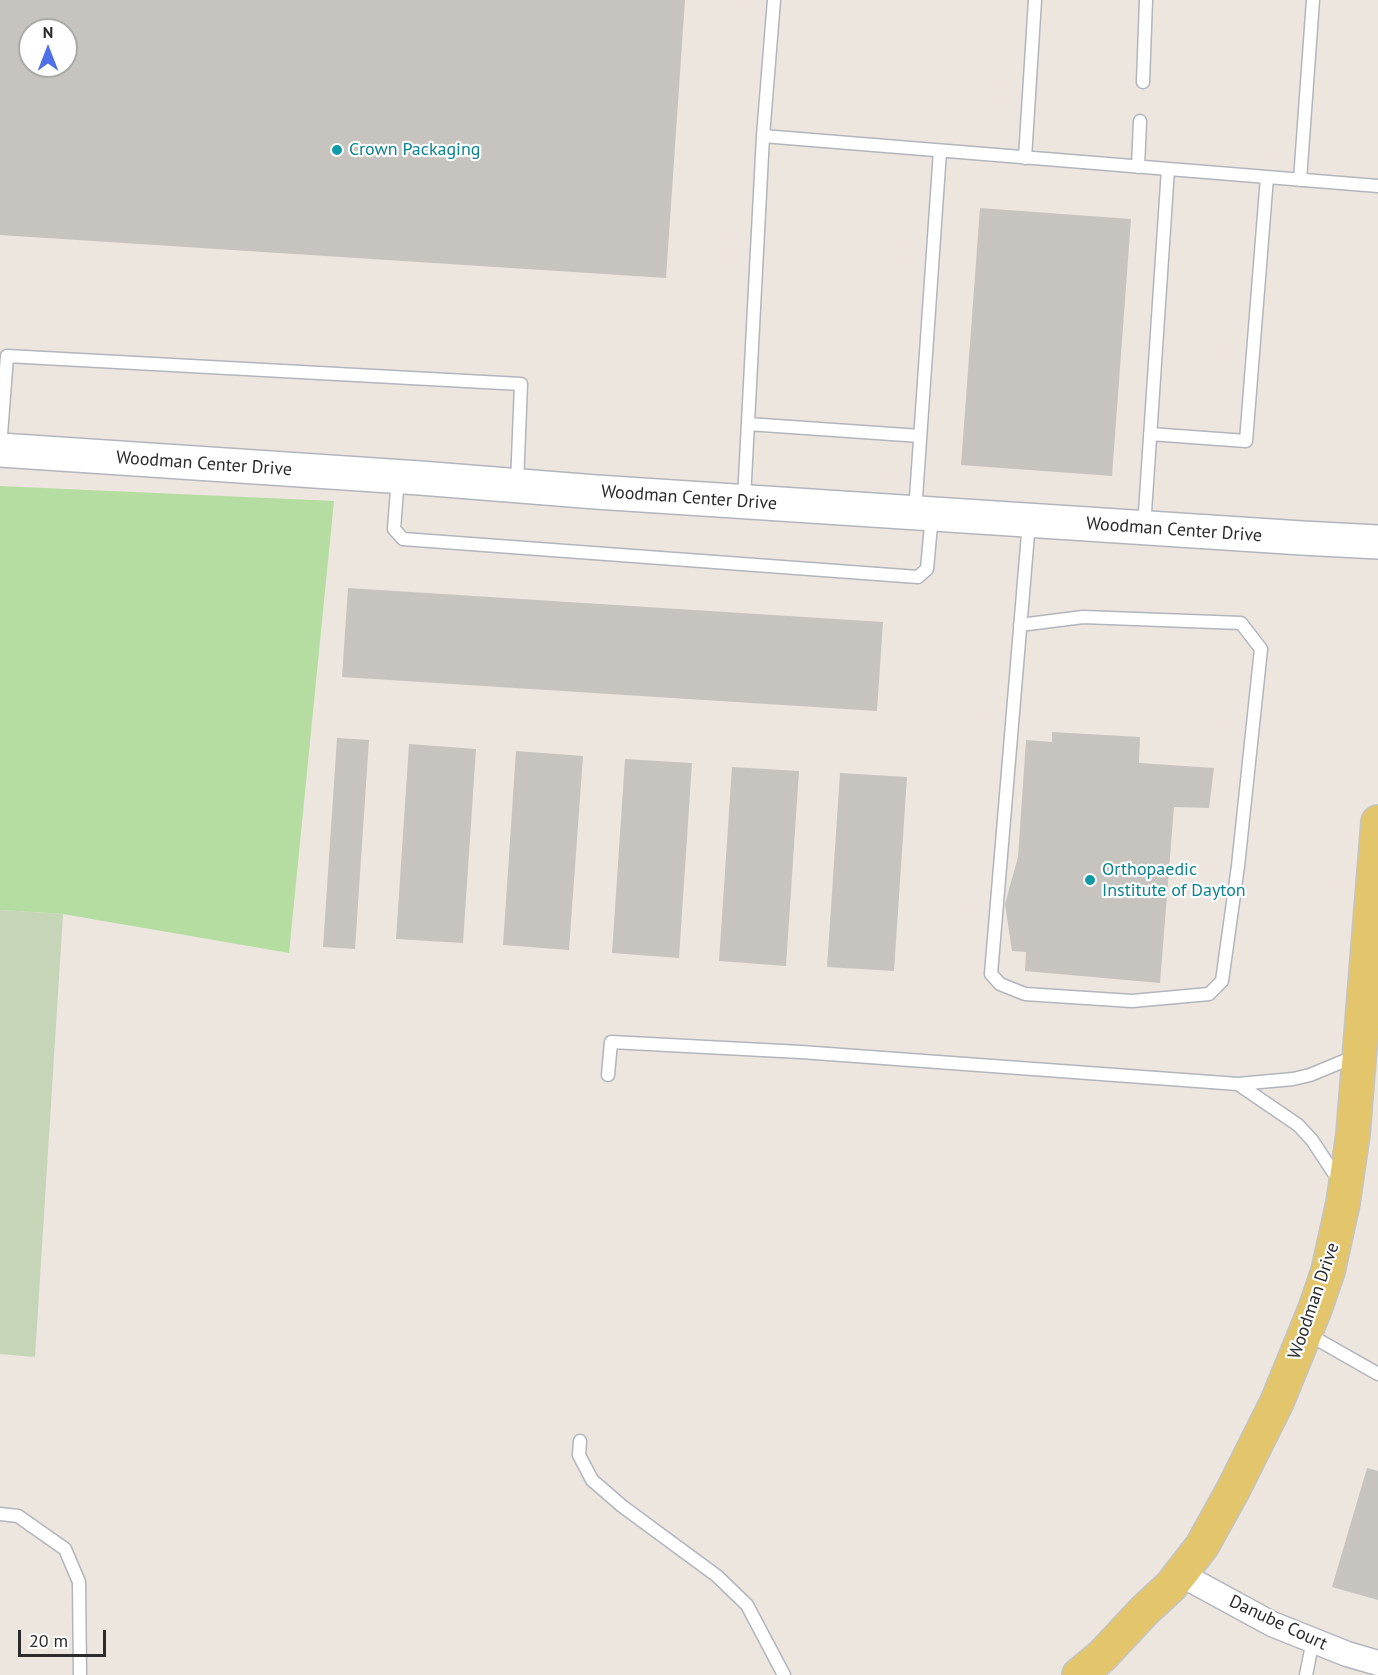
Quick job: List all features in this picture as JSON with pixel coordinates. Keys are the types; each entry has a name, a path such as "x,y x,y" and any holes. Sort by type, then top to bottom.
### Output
{"main road":[{"name":"Woodman Drive","path":"1079,1675 1102,1656 1182,1575 1202,1545 1233,1490 1277,1401 1328,1271 1345,1190 1364,1040 1378,822"}],"street":[{"name":"Woodman Center Drive","path":"0,449 744,502 1378,542"},
{"name":"Danube Court","path":"1182,1575 1272,1624 1378,1663"}],"lane":[{"path":"744,502 763,136 774,0"},
{"path":"1024,158 1035,0"},
{"path":"1143,82 1146,0"},
{"path":"1300,180 1313,0"},
{"path":"1138,167 1140,121"},
{"path":"763,136 1378,186"},
{"path":"399,476 394,529 404,539 918,577 927,569 920,436 940,151"},
{"path":"1144,528 1168,169"},
{"path":"1150,434 1246,441 1267,177"},
{"path":"0,449 8,356 521,384 517,485"},
{"path":"748,424 920,436"},
{"path":"1020,626 1083,617 1241,622 1261,649 1238,866 1222,981 1209,994 1132,1001 1025,994 1000,984 991,974 1020,626 1029,520"},
{"path":"608,1075 611,1042 801,1052 1238,1084 1293,1079 1310,1075 1364,1040"},
{"path":"1238,1084 1298,1125 1312,1140 1345,1190"},
{"path":"1305,1332 1378,1374"},
{"path":"580,1441 579,1455 592,1480 622,1506 717,1576 747,1605 784,1675"},
{"path":"0,1514 18,1516 65,1549 79,1582 80,1675"},
{"path":"1306,1675 1313,1640"}],"green space":[{"path":"0,486 334,501 289,953 63,914 0,910"},
{"path":"0,910 63,914 35,1357 0,1354"}],"building":[{"name":"Crown Packaging","path":"0,0 685,0 666,278 0,235"},
{"path":"980,208 1131,219 1112,476 961,465"},
{"path":"348,588 883,622 877,711 342,677"},
{"name":"Orthopaedic Institute of Dayton","path":"1052,732 1140,737 1139,763 1214,768 1209,808 1174,807 1160,983 1025,971 1026,952 1012,951 1005,904 1018,857 1026,740 1052,742"},
{"path":"337,738 369,740 355,949 323,947"},
{"path":"409,744 476,749 463,943 396,939"},
{"path":"516,751 583,756 569,950 503,945"},
{"path":"625,759 692,763 679,958 612,953"},
{"path":"732,767 799,771 786,966 719,961"},
{"path":"840,773 907,777 894,971 827,967"},
{"path":"1367,1468 1378,1471 1378,1600 1332,1587"}],"place":[{"name":"Crown Packaging","path":"337,150"},
{"name":"Orthopaedic Institute of Dayton","path":"1090,880"}]}
